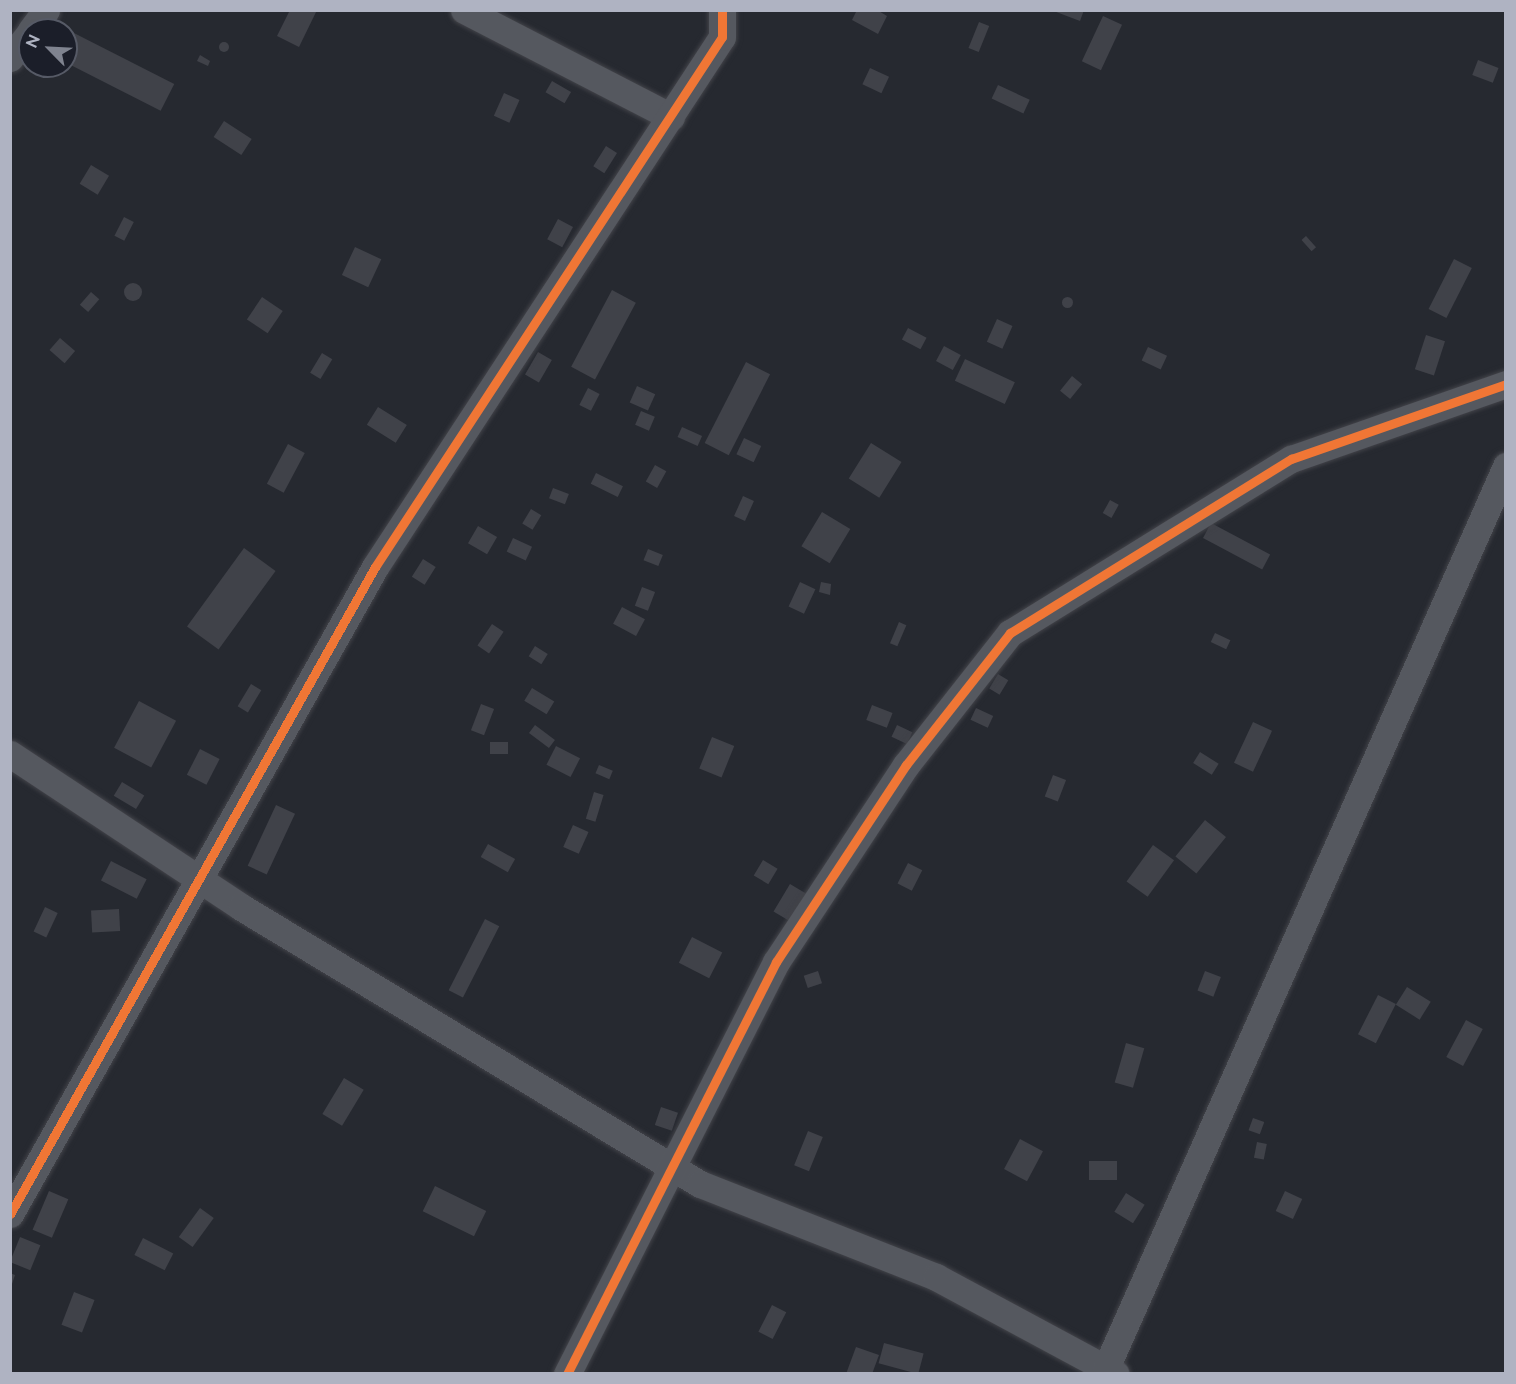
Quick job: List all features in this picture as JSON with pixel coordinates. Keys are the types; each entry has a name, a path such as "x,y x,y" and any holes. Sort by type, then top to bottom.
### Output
{"street":[{"path":"464,10 670,117"},
{"path":"10,1214 375,567 722,37 722,10"},
{"path":"567,1374 776,962 906,765 1010,633 1291,459 1506,384"},
{"path":"10,754 198,879 700,1184 936,1277 1111,1371 1506,466"}],"building":[{"path":"290,10 317,10 299,47 277,36"},
{"path":"857,10 877,10 887,16 878,34 852,20"},
{"path":"1051,10 1084,10 1080,21"},
{"path":"1103,16 1122,25 1101,70 1082,61"},
{"path":"979,22 989,26 979,52 969,48"},
{"path":"78,35 174,84 161,111 78,69"},
{"path":"224,42 228,43 228,51 224,52 220,51 219,47 220,43"},
{"path":"200,55 210,61 208,66 197,61"},
{"path":"1478,60 1499,68 1493,83 1472,75"},
{"path":"870,68 889,77 881,93 862,84"},
{"path":"552,81 571,92 565,103 546,92"},
{"path":"998,85 1030,100 1023,113 992,99"},
{"path":"504,93 520,100 509,123 494,116"},
{"path":"224,121 252,139 241,155 214,137"},
{"path":"606,146 617,153 604,173 593,166"},
{"path":"91,165 109,176 98,195 80,184"},
{"path":"124,217 134,222 124,241 114,236"},
{"path":"558,219 573,227 562,247 547,239"},
{"path":"1306,236 1316,247 1312,251 1302,240"},
{"path":"355,247 381,259 368,287 342,275"},
{"path":"1454,259 1472,268 1446,318 1429,309"},
{"path":"133,283 139,286 142,292 139,298 133,301 127,298 124,292 127,286"},
{"path":"612,290 636,303 595,379 571,367"},
{"path":"91,292 99,299 88,312 80,305"},
{"path":"1067,296 1073,302 1067,308 1061,302"},
{"path":"262,297 283,311 268,333 247,319"},
{"path":"997,319 1013,326 1002,349 987,342"},
{"path":"908,328 927,338 920,349 902,339"},
{"path":"1426,335 1445,341 1434,375 1415,369"},
{"path":"60,338 75,351 65,363 50,350"},
{"path":"944,346 961,355 953,370 936,361"},
{"path":"1148,347 1167,356 1161,369 1142,361"},
{"path":"538,352 552,360 539,383 525,375"},
{"path":"322,353 332,359 320,379 310,373"},
{"path":"965,359 1015,382 1005,404 955,381"},
{"path":"746,362 770,374 729,455 705,443"},
{"path":"1072,376 1082,384 1070,399 1060,391"},
{"path":"637,386 655,394 648,411 630,402"},
{"path":"588,388 600,394 591,411 579,405"},
{"path":"378,407 407,425 396,443 367,425"},
{"path":"641,411 655,417 649,431 635,425"},
{"path":"682,427 702,436 698,446 678,437"},
{"path":"744,438 761,446 754,462 736,454"},
{"path":"871,443 902,462 879,498 849,479"},
{"path":"288,444 305,453 284,493 267,484"},
{"path":"655,465 666,471 657,488 646,482"},
{"path":"596,473 623,486 618,497 591,484"},
{"path":"553,488 569,494 565,504 549,498"},
{"path":"743,496 754,501 745,521 734,516"},
{"path":"1110,500 1119,505 1111,518 1103,513"},
{"path":"531,509 541,515 533,530 522,524"},
{"path":"822,512 850,529 830,563 801,546"},
{"path":"1211,523 1270,554 1262,569 1203,538"},
{"path":"478,526 497,537 487,554 468,543"},
{"path":"513,538 532,547 526,560 507,552"},
{"path":"244,548 276,571 219,649 187,626"},
{"path":"648,549 663,555 658,566 644,560"},
{"path":"423,559 436,567 425,585 412,577"},
{"path":"800,582 815,589 804,614 789,606"},
{"path":"821,582 831,584 830,595 819,592"},
{"path":"642,587 655,592 648,611 635,606"},
{"path":"622,607 645,619 636,636 613,624"},
{"path":"899,622 906,625 897,646 890,643"},
{"path":"492,624 504,632 489,653 477,646"},
{"path":"1215,633 1230,640 1226,649 1211,642"},
{"path":"535,646 548,654 541,664 529,656"},
{"path":"998,674 1008,680 1000,695 989,689"},
{"path":"251,684 261,690 248,712 238,706"},
{"path":"532,688 554,701 547,714 524,701"},
{"path":"139,701 176,721 151,768 114,748"},
{"path":"481,704 494,709 484,735 471,730"},
{"path":"872,705 893,713 887,728 866,720"},
{"path":"976,708 993,716 988,728 971,720"},
{"path":"1253,722 1272,731 1253,772 1234,763"},
{"path":"535,725 555,740 549,748 529,733"},
{"path":"897,725 912,732 907,744 892,737"},
{"path":"712,737 734,746 722,778 699,769"},
{"path":"490,742 508,742 508,754 490,754"},
{"path":"556,746 580,758 571,777 546,765"},
{"path":"200,749 220,759 206,785 187,775"},
{"path":"1200,752 1219,764 1212,775 1193,763"},
{"path":"599,765 613,771 609,779 595,773"},
{"path":"1053,775 1066,780 1058,801 1045,796"},
{"path":"122,782 144,795 136,809 114,796"},
{"path":"594,792 604,795 595,822 586,819"},
{"path":"276,805 295,814 267,875 248,866"},
{"path":"1205,820 1226,837 1196,874 1175,857"},
{"path":"573,825 589,832 579,854 563,847"},
{"path":"488,844 515,859 508,872 481,857"},
{"path":"1153,845 1174,860 1148,897 1127,881"},
{"path":"763,860 778,869 768,884 754,875"},
{"path":"111,861 147,879 137,899 101,881"},
{"path":"908,863 922,870 912,891 898,883"},
{"path":"790,884 808,895 792,922 774,911"},
{"path":"45,907 58,913 46,937 34,931"},
{"path":"119,909 120,931 92,932 91,910"},
{"path":"485,919 499,926 463,998 449,990"},
{"path":"692,937 722,952 709,978 679,963"},
{"path":"818,971 822,983 808,988 804,976"},
{"path":"1205,971 1221,977 1213,997 1197,991"},
{"path":"1407,987 1431,1002 1420,1020 1396,1005"},
{"path":"1378,995 1396,1004 1376,1043 1358,1034"},
{"path":"1466,1020 1483,1029 1463,1066 1446,1057"},
{"path":"1126,1043 1144,1048 1133,1088 1115,1082"},
{"path":"344,1078 364,1090 342,1126 322,1114"},
{"path":"661,1107 678,1113 672,1131 655,1125"},
{"path":"1253,1118 1264,1122 1260,1134 1249,1130"},
{"path":"808,1131 823,1137 809,1171 794,1165"},
{"path":"1020,1139 1043,1151 1027,1181 1004,1169"},
{"path":"1257,1142 1267,1144 1264,1160 1254,1158"},
{"path":"1089,1161 1117,1161 1117,1180 1089,1180"},
{"path":"435,1186 486,1211 474,1236 423,1211"},
{"path":"49,1191 68,1199 52,1238 33,1230"},
{"path":"1285,1191 1302,1199 1293,1219 1276,1211"},
{"path":"1126,1193 1145,1205 1133,1223 1114,1212"},
{"path":"200,1208 214,1218 193,1247 179,1237"},
{"path":"20,1237 40,1245 30,1270 10,1262"},
{"path":"143,1238 173,1253 165,1270 134,1255"},
{"path":"10,1273 15,1275 11,1287 10,1287"},
{"path":"74,1292 95,1300 82,1333 61,1325"},
{"path":"772,1305 786,1312 773,1339 758,1332"},
{"path":"884,1343 924,1354 918,1374 879,1363"},
{"path":"856,1347 879,1355 872,1374 846,1374"}],"cycle path":[{"path":"10,1214 375,567 722,37 722,10"},
{"path":"567,1374 776,962 906,765 1010,633 1291,459 1506,384"}]}
